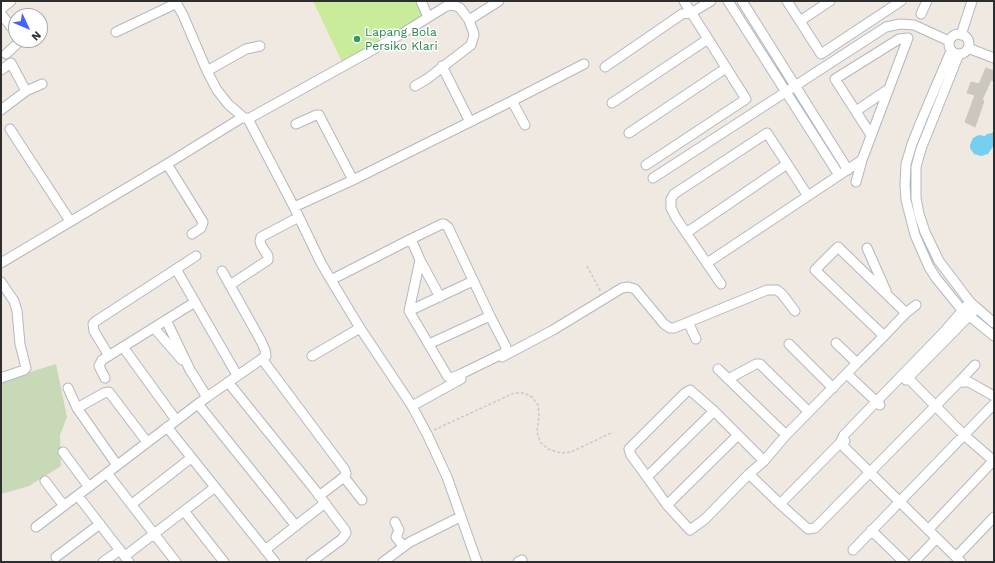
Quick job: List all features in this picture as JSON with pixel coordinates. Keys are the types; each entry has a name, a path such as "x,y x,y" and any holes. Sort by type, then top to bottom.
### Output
{"street":[{"path":"1,9 11,1"},
{"path":"421,1 428,17"},
{"path":"469,20 499,1"},
{"path":"646,165 746,99 684,1"},
{"path":"605,66 682,14 691,13 710,1"},
{"path":"728,1 839,176"},
{"path":"742,1 848,170"},
{"path":"787,1 822,54 900,1"},
{"path":"800,21 830,1"},
{"path":"921,14 927,1"},
{"path":"961,35 972,1"},
{"path":"116,32 176,2 217,90 228,104 245,118 294,207 321,263 360,328 412,406 427,434 446,478 477,562"},
{"path":"1,262 245,118 403,33 450,5 460,8 469,20 474,35 471,45 427,79 415,86"},
{"path":"1,14 8,23"},
{"path":"653,178 886,27 900,24 914,25 949,40"},
{"path":"961,35 968,40 968,48 964,53 955,53 949,46 949,40 953,36 961,35"},
{"path":"856,182 862,160 871,135 887,90 908,38 899,39 835,79 871,135"},
{"path":"612,103 708,39"},
{"path":"207,71 244,50 260,46"},
{"path":"968,48 994,58"},
{"path":"3,52 12,63 26,91"},
{"path":"955,53 929,101 912,144 906,164 906,200 915,235 929,267 936,278 966,313 994,336"},
{"path":"955,53 916,167 915,183 919,214 929,244 938,260 970,302 994,324"},
{"path":"1,70 12,63"},
{"path":"294,207 353,180 584,64"},
{"path":"442,66 470,122"},
{"path":"629,132 726,68"},
{"path":"1,110 26,91 42,84"},
{"path":"856,111 887,90"},
{"path":"512,100 525,125"},
{"path":"929,101 938,106"},
{"path":"296,124 316,114 319,115 353,180"},
{"path":"10,129 70,221"},
{"path":"721,284 686,233 671,208 671,199 674,194 767,133 808,196"},
{"path":"707,263 862,160"},
{"path":"167,164 203,222 201,228 192,234"},
{"path":"686,233 787,164"},
{"path":"230,284 268,260 268,256 261,245 261,237 299,217"},
{"path":"331,280 442,224 446,226 506,347 507,353"},
{"path":"411,239 420,260 440,297"},
{"path":"884,336 815,270 838,247 906,313"},
{"path":"867,248 888,296"},
{"path":"109,356 94,331 93,324 196,256"},
{"path":"420,260 409,311 448,377 451,378 507,353 553,330 622,288 632,288 667,327 670,328 674,328 767,290 777,290 795,311"},
{"path":"176,269 237,375"},
{"path":"36,527 176,420 237,375 266,356 265,350 222,271"},
{"path":"409,311 473,281"},
{"path":"1,282 14,301 17,310 20,344 26,368 1,378"},
{"path":"105,378 99,366 102,360 195,302"},
{"path":"966,313 970,302"},
{"path":"764,461 714,410 693,391 688,390 629,448 629,452 646,477 667,505 690,530 705,519 749,474 764,461 786,435 916,304"},
{"path":"780,504 840,443 848,439 879,404 966,313 977,308"},
{"path":"429,344 490,316"},
{"path":"166,320 190,370 207,397"},
{"path":"688,322 696,339"},
{"path":"154,328 190,370"},
{"path":"312,356 360,328"},
{"path":"879,404 908,378 945,335"},
{"path":"836,342 857,363"},
{"path":"789,344 833,388"},
{"path":"123,347 176,420"},
{"path":"412,406 507,353"},
{"path":"262,359 345,470 346,474 296,526 265,550"},
{"path":"728,379 756,364 760,364 810,412"},
{"path":"749,474 808,529 815,528 975,365"},
{"path":"718,369 786,435"},
{"path":"847,374 879,404"},
{"path":"908,378 964,435 994,461 928,530"},
{"path":"228,382 322,500 346,533 342,539 311,562"},
{"path":"959,382 969,382 994,396"},
{"path":"68,388 77,408 117,465"},
{"path":"77,408 104,393 109,392 147,442"},
{"path":"198,404 296,526"},
{"path":"853,550 994,404"},
{"path":"646,477 714,410"},
{"path":"167,427 274,562"},
{"path":"667,505 738,435"},
{"path":"840,443 959,560 994,517"},
{"path":"63,452 89,486"},
{"path":"132,504 191,458"},
{"path":"107,472 154,533 172,561"},
{"path":"344,477 362,500"},
{"path":"44,481 64,506"},
{"path":"103,562 125,556 214,488"},
{"path":"78,496 125,556"},
{"path":"184,511 224,562"},
{"path":"383,562 403,546 460,517"},
{"path":"395,522 398,530 396,537 403,546"},
{"path":"56,557 100,524"},
{"path":"872,530 898,560"},
{"path":"914,562 937,538"}],"path":[{"path":"587,266 605,299"},
{"path":"427,434 514,393 524,393 532,397 538,405 539,415 537,432 540,442 548,450 561,453 571,452 613,432"}],"green space":[{"name":"Lapang Bola Persiko Klari","path":"313,1 418,1 426,17 342,62"},
{"path":"56,364 67,417 60,435 61,466 29,486 1,494 1,381"}],"water":[{"path":"994,131 994,145 988,154 981,156 974,154 970,148 973,138 979,135 985,136"}],"building":[{"path":"986,68 994,71 994,81 991,80 982,100 984,101 975,127 965,122 975,95 967,93 971,82 979,84"}],"place":[{"name":"Lapang Bola Persiko Klari","path":"357,39"}]}
